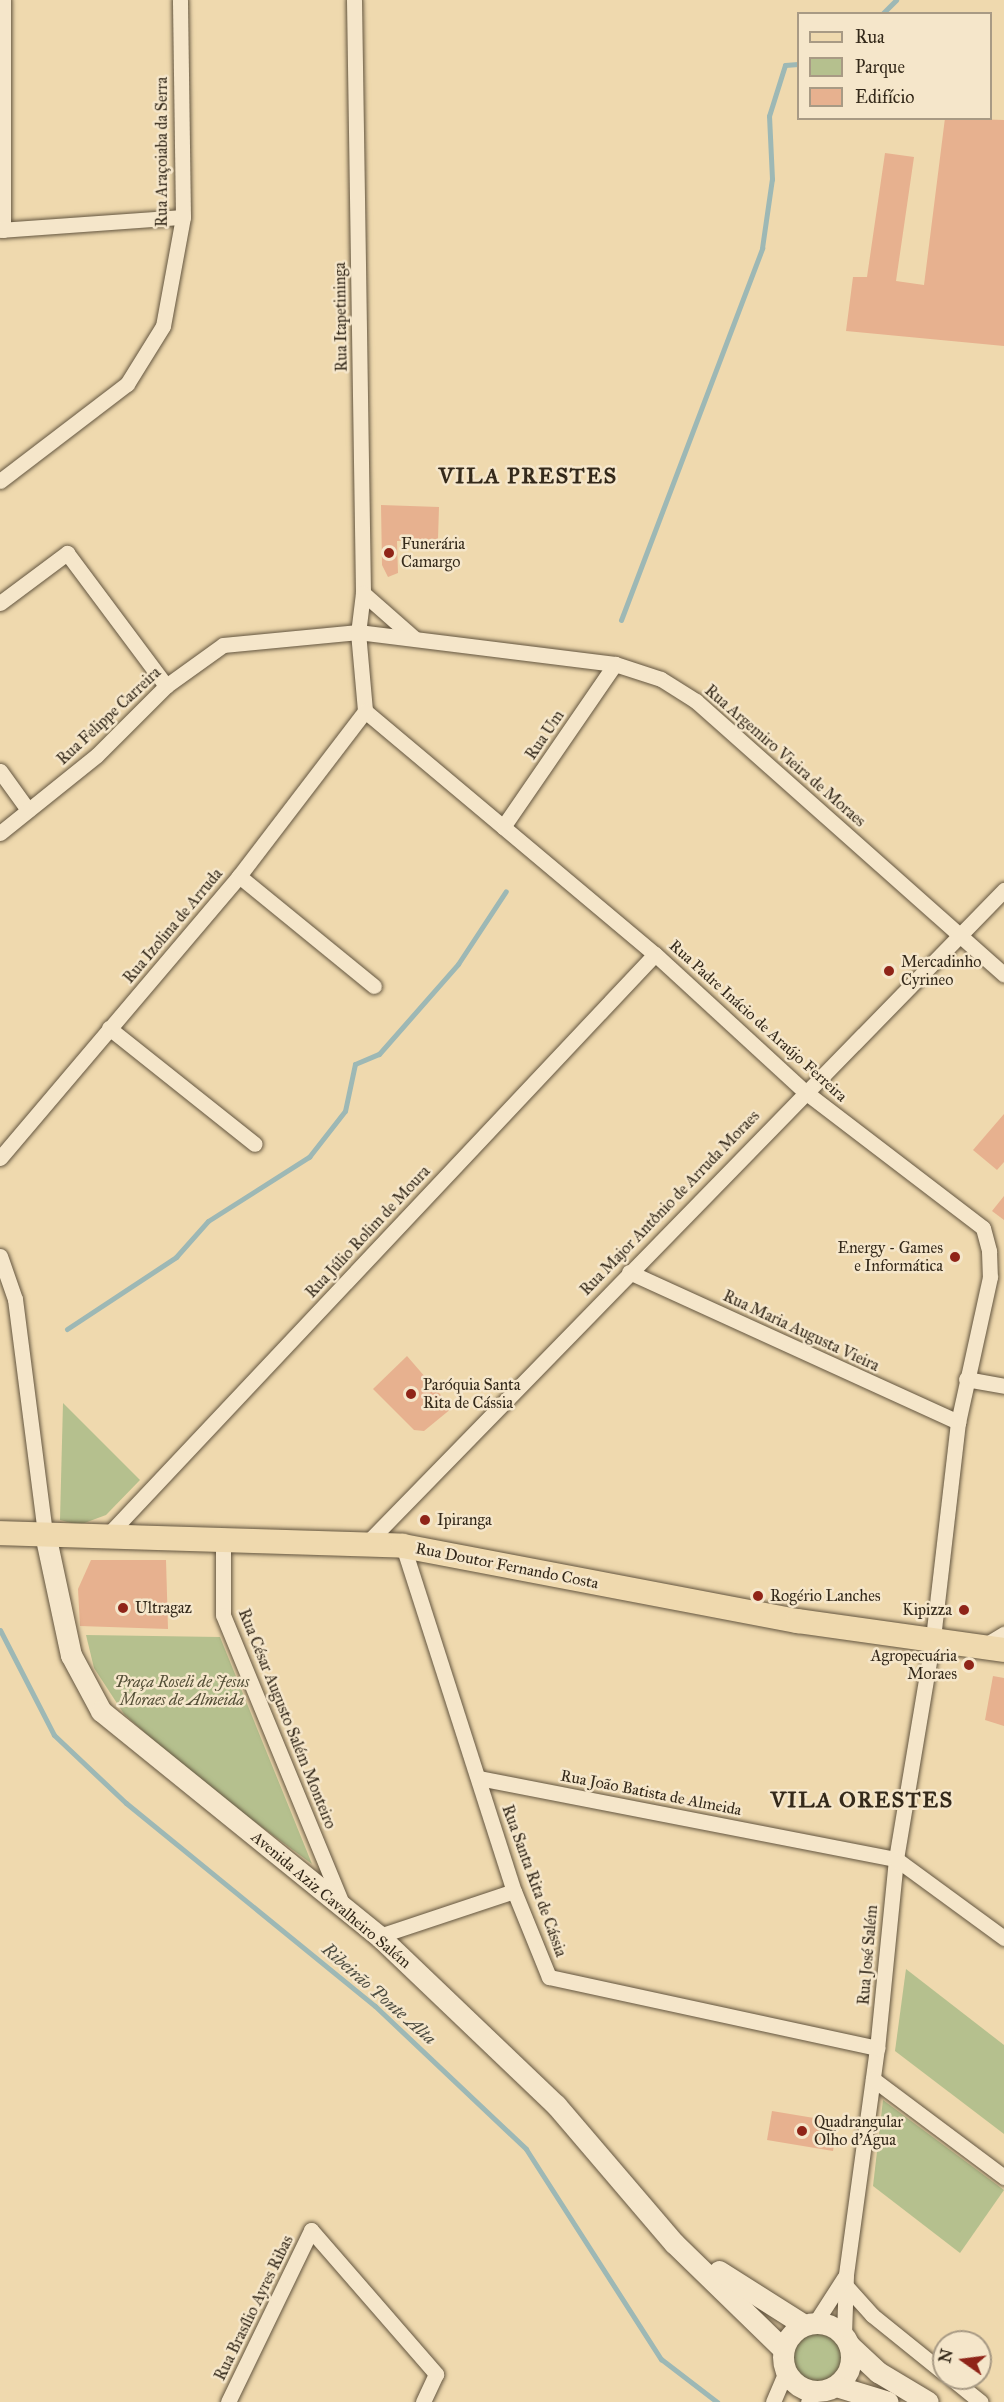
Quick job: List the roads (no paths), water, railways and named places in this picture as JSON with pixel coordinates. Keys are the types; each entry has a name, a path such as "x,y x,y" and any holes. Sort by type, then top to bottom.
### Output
{"main road":[{"name":"Rua Doutor Fernando Costa","path":"2,1533 223,1538 403,1546 798,1621 993,1648"},
{"name":"Avenida Aziz Cavalheiro Salém","path":"45,1534 71,1655 101,1711 379,1936 556,2104 674,2242 783,2349"},
{"name":"Avenida Aziz Cavalheiro Salém","path":"674,2242 810,2324"},
{"path":"847,2340 850,2367 836,2386 811,2397 786,2372 783,2349 810,2324 847,2340 878,2372 928,2402"},
{"path":"836,2386 888,2402"}],"street":[{"path":"3,0 2,230 183,217"},
{"name":"Rua Araçoiaba da Serra","path":"0,481 127,384 163,326 183,217 180,0"},
{"name":"Rua Itapetininga","path":"354,0 363,593 358,632"},
{"path":"0,603 67,553 166,686"},
{"path":"363,593 414,638"},
{"path":"358,632 365,711"},
{"name":"Rua Felippe Carreira","path":"0,832 97,756 166,686 224,645 358,632"},
{"name":"Rua Argemiro Vieira de Moraes","path":"358,632 615,664 661,679 696,701 1004,974"},
{"name":"Rua Um","path":"503,827 615,664"},
{"name":"Rua Padre Inácio de Araújo Ferreira","path":"365,711 655,954 804,1091 983,1228 990,1277 958,1422 933,1638"},
{"name":"Rua Izolina de Arruda","path":"0,1158 239,876 365,711"},
{"path":"0,771 28,810"},
{"path":"239,876 374,986"},
{"name":"Rua Major Antônio de Arruda Moraes","path":"366,1544 804,1091 1004,890"},
{"name":"Rua Júlio Rolim de Moura","path":"107,1536 655,954"},
{"path":"109,1028 255,1144"},
{"path":"0,1256 15,1299 45,1534"},
{"name":"Rua Maria Augusta Vieira","path":"629,1272 958,1422"},
{"path":"966,1379 1004,1386"},
{"name":"Rua César Augusto Salém Monteiro","path":"223,1538 224,1615 344,1908"},
{"name":"Rua Santa Rita de Cássia","path":"403,1546 514,1890 549,1977 878,2048"},
{"path":"993,1648 1004,1634"},
{"name":"Rua José Salém","path":"847,2340 846,2281 878,2048 896,1859 933,1638"},
{"name":"Rua João Batista de Almeida","path":"479,1778 896,1859 1004,1938"},
{"path":"379,1936 514,1890"},
{"path":"873,2079 1004,2177"},
{"name":"Rua Brasílio Ayres Ribas","path":"228,2402 311,2230 436,2374 423,2402"},
{"path":"810,2324 846,2281 872,2315 932,2363"},
{"path":"773,2402 786,2372"},
{"path":"966,2390 981,2402"}],"waterway":[{"path":"884,12 896,0"},
{"path":"621,620 762,248 772,179 769,116 785,65 797,64"},
{"path":"67,1329 176,1257 208,1221 309,1157 345,1111 355,1064 379,1054 458,964 506,891"},
{"name":"Ribeirão Ponte Alta","path":"0,1630 54,1735 126,1803 375,2006 526,2149 661,2359 717,2402"}],"place":[{"name":"Funerária Camargo","path":"389,553"},
{"name":"Mercadinho Cyrineo","path":"889,971"},
{"name":"Energy - Games e Informática","path":"955,1257"},
{"name":"Paróquia Santa Rita de Cássia","path":"411,1394"},
{"name":"Ipiranga","path":"425,1520"},
{"name":"Rogério Lanches","path":"758,1596"},
{"name":"Ultragaz","path":"123,1608"},
{"name":"Kipizza","path":"964,1610"},
{"name":"Agropecuária Moraes","path":"969,1665"},
{"name":"Quadrangular Olho d'Água","path":"802,2131"}],"district":[{"name":"VILA PRESTES","path":"528,476"},
{"name":"VILA ORESTES","path":"862,1800"}],"park label":[{"name":"Praça Roseli de Jesus Moraes de Almeida","path":"182,1691"}]}
